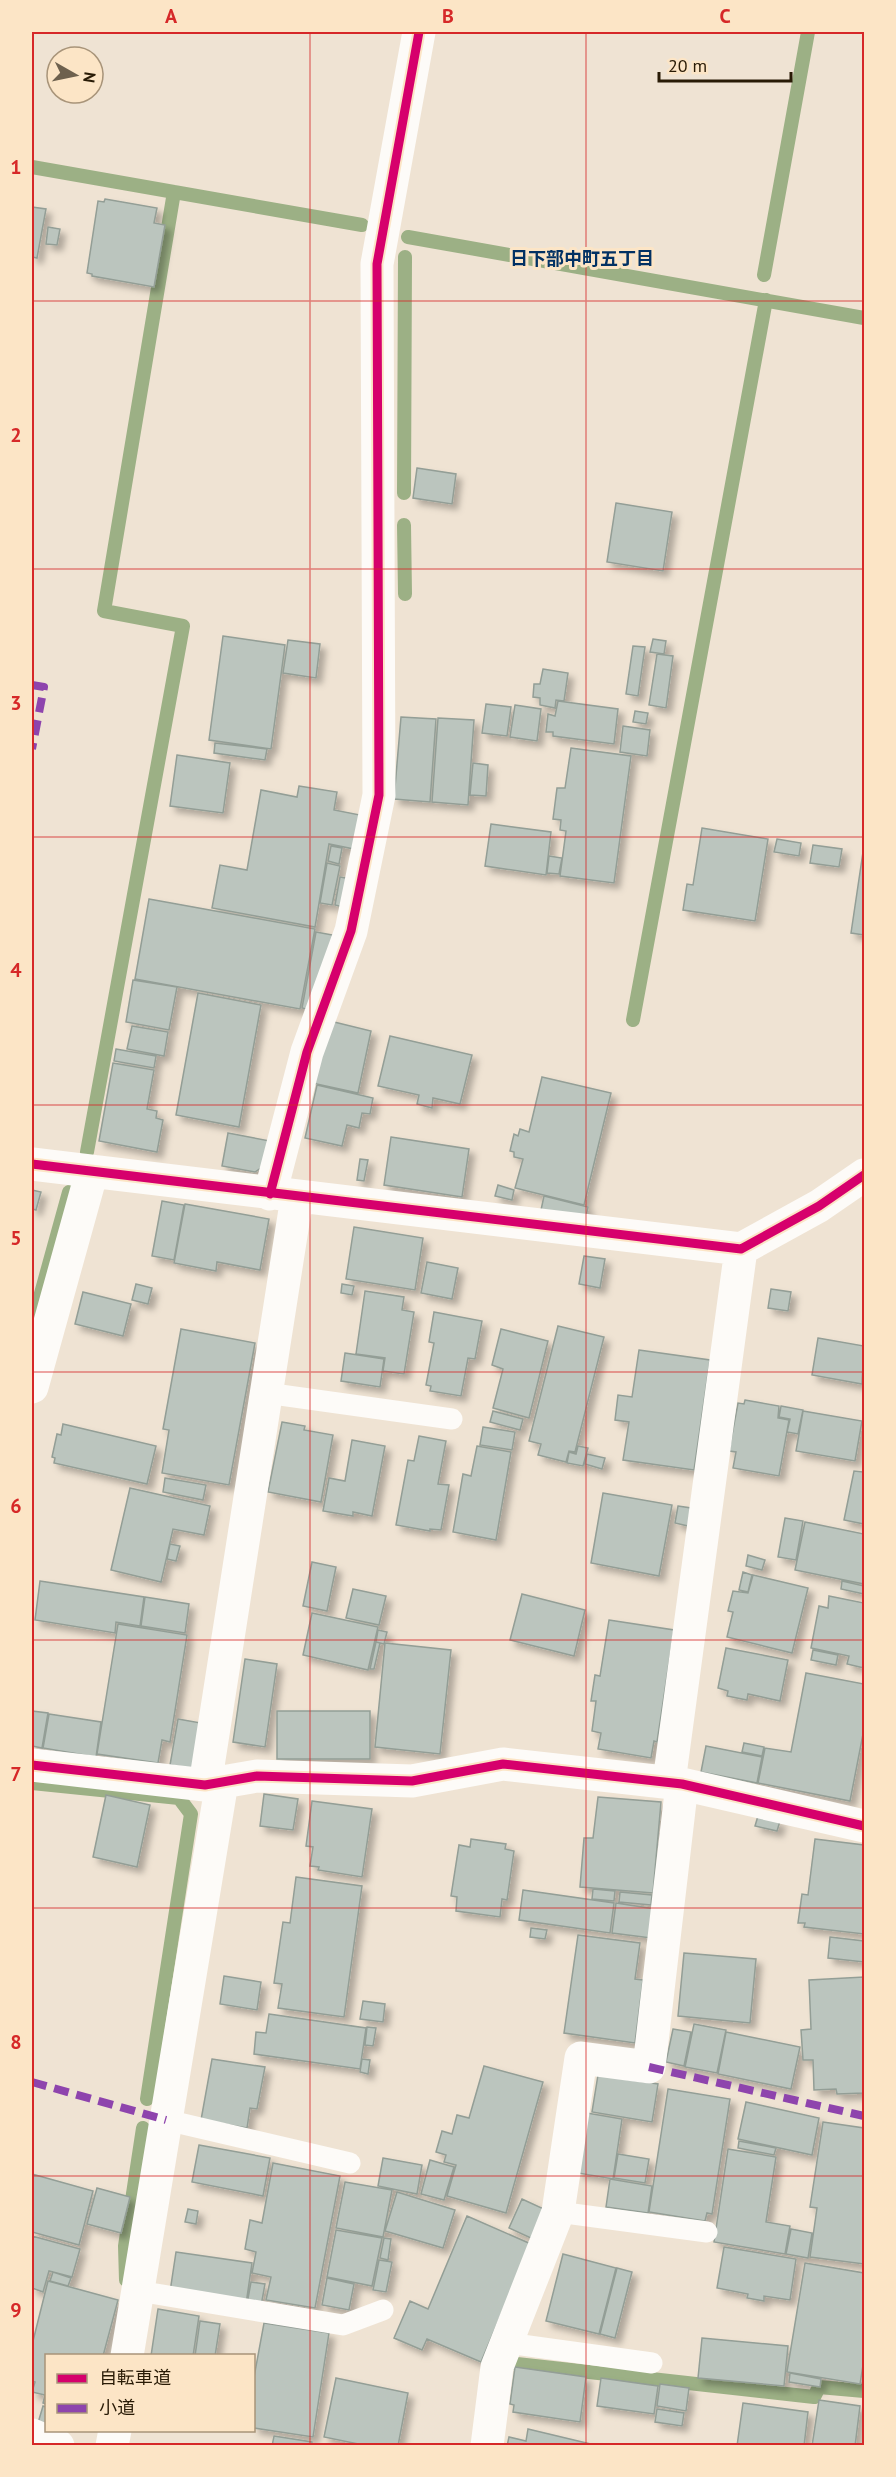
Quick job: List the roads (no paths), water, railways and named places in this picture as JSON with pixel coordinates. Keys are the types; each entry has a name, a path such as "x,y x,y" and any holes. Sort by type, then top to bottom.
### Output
{"street":[{"path":"127,2354 166,2120 214,1784 266,1393 284,1195 307,1052 351,931 379,795 377,264 418,32"},
{"path":"32,1164 741,1249 819,1206 864,1175"},
{"path":"32,1387 92,1172"},
{"path":"487,2445 498,2367 558,2212 581,2058 649,2067 675,1783 741,1249"},
{"path":"32,1765 214,1784 257,1776 412,1781 503,1764 675,1783 863,1818"},
{"path":"32,2435 58,2445"}],"lane":[{"path":"266,1393 452,1419"},
{"path":"166,2120 350,2163"},
{"path":"558,2212 706,2232"},
{"path":"138,2291 343,2325 383,2310"},
{"path":"507,2343 652,2363"}],"waterway":[{"path":"764,275 808,32"},
{"path":"32,167 362,225"},
{"path":"87,1152 183,626 104,611 174,192"},
{"path":"408,237 864,318"},
{"path":"404,493 405,257"},
{"path":"633,1020 766,300"},
{"path":"404,525 405,594"},
{"path":"32,1326 69,1192"},
{"path":"32,1783 179,1798 191,1814 147,2099"},
{"path":"126,2280 125,2246 143,2128"},
{"path":"517,2364 814,2397 819,2387 864,2391"}],"district":[{"name":"日下部中町五丁目","path":"582,259"}]}
